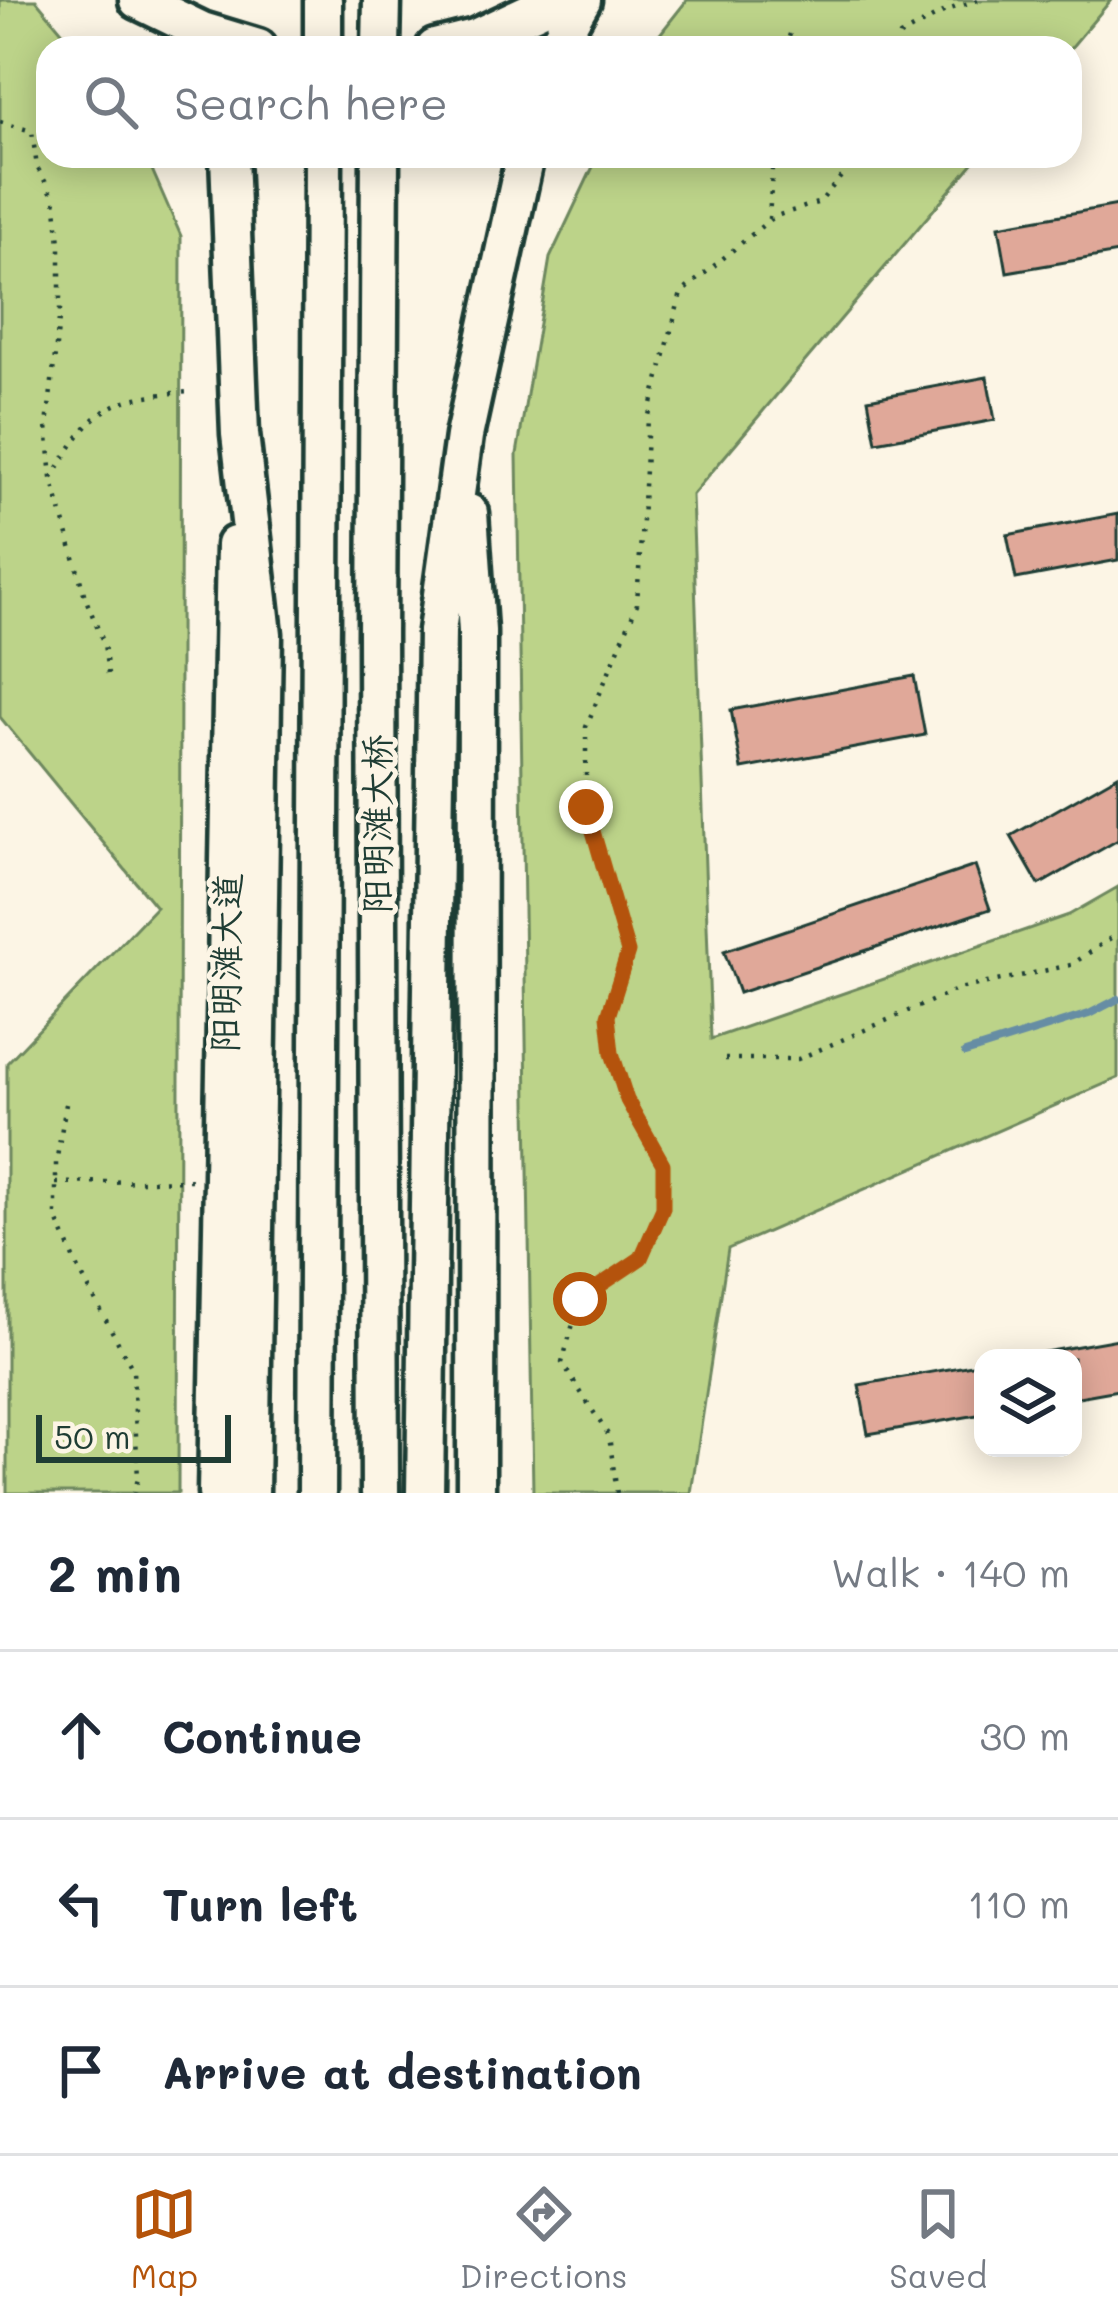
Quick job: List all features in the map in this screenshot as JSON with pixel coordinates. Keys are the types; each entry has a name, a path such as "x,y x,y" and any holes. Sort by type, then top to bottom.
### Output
{"highway":[{"path":"139,0 171,36"},
{"path":"139,0 218,36"},
{"path":"323,0 323,36"},
{"path":"381,36 382,0"},
{"path":"479,36 556,0"},
{"path":"562,36 582,0"},
{"path":"229,168 240,434 263,634 250,1493"},
{"name":"阳明滩大桥","path":"317,1493 322,168"},
{"name":"阳明滩大桥","path":"380,168 376,635 380,1493"},
{"path":"425,1493 437,632 464,436 522,168"},
{"name":"阳明滩大道","path":"217,1493 230,659 240,434"},
{"path":"464,436 477,631 476,1493"}],"path":[{"path":"900,36 947,10 978,0"},
{"path":"0,122 32,131 36,155"},
{"path":"39,168 56,199 60,310 47,426 52,478 85,597 104,644 108,674"},
{"path":"769,219 772,168"},
{"path":"616,1493 609,1436 562,1363 580,1299 641,1258 663,1208 663,1164 627,1100 612,1053 608,1016 628,952 586,807 586,727 637,604 648,419 681,293 769,219 820,202 848,168"},
{"path":"52,478 96,413 155,393 193,392"},
{"path":"725,1059 798,1059 959,989 1072,965 1118,932"},
{"path":"66,1104 56,1217 133,1370 138,1479 134,1493"},
{"path":"56,1183 192,1180"}],"green space":[{"path":"0,0 36,0 66,36 36,36 36,168 151,168 181,236 178,1493 7,1493 7,1063 156,907 0,717"},
{"path":"687,0 1111,0 1081,36 658,36"},
{"path":"592,168 969,168 692,495 711,1039 1069,915 1118,887 1118,1078 728,1249 691,1493 533,1493 517,454 550,258"}],"building":[{"path":"1118,205 1118,253 1007,272 999,226"},
{"path":"987,377 995,420 876,442 868,399"},
{"path":"1118,514 1118,560 1016,579 1007,535"},
{"path":"914,676 925,735 742,769 731,710"},
{"path":"1118,775 1118,840 1039,885 1011,836"},
{"path":"975,866 990,909 739,993 724,951"},
{"path":"1118,1339 1118,1390 1082,1396 1082,1349 1062,1349"},
{"path":"974,1365 974,1416 868,1434 859,1385"}],"waterway":[{"path":"965,1053 1089,1014 1118,999"}],"route":[{"path":"580,1299 641,1258 663,1208 663,1164 627,1100 612,1053 608,1016 628,952 586,807"}]}
